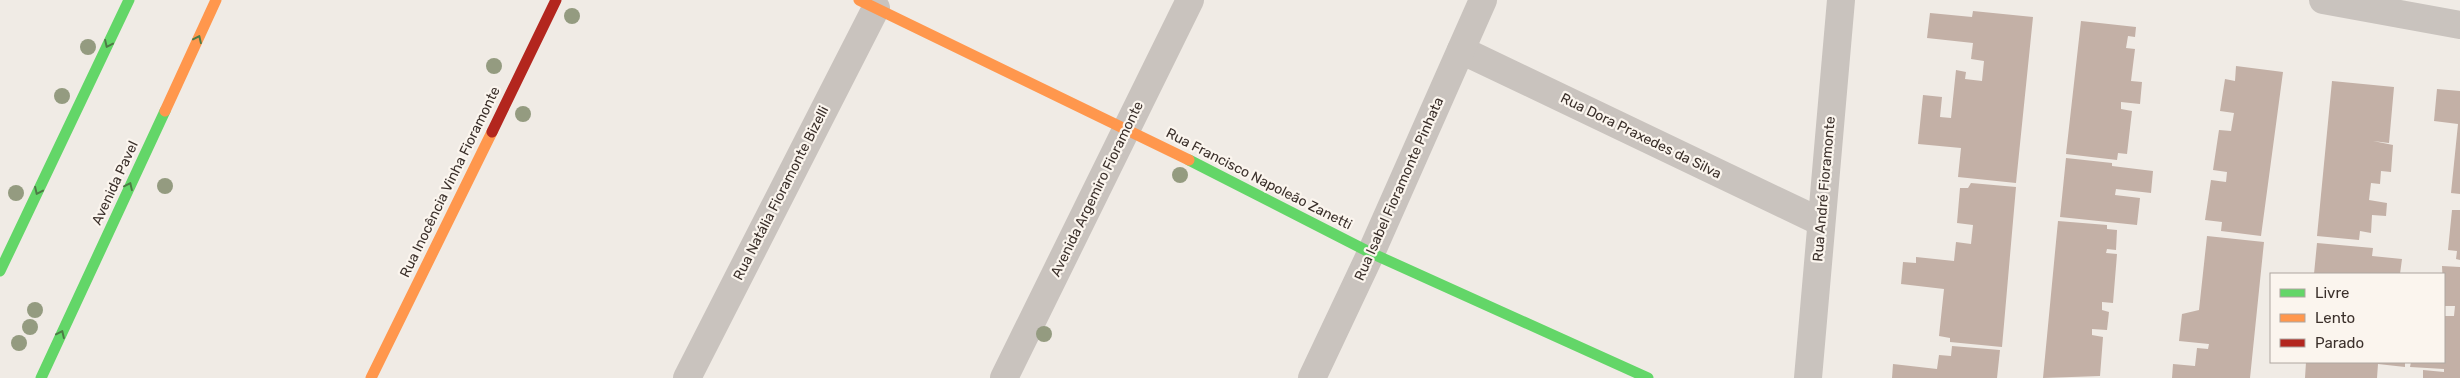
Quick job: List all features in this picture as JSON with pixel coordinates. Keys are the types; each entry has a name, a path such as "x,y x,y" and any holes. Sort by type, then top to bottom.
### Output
{"street":[{"path":"0,271 129,0"},
{"name":"Avenida Pavel","path":"41,378 216,0"},
{"name":"Rua Inocência Vinha Fioramonte","path":"371,378 556,0"},
{"name":"Avenida Argemiro Fioramonte","path":"1004,378 1190,0"},
{"name":"Rua Isabel Fioramonte Pinhata","path":"1312,378 1371,253 1483,0"},
{"name":"Rua André Fioramonte","path":"1808,378 1841,0"},
{"path":"2323,0 2460,25"},
{"name":"Rua Francisco Napoleão Zanetti","path":"867,4 1127,128 1371,253 1617,371 1648,378"},
{"name":"Rua Natália Fioramonte Bizelli","path":"687,378 867,4"},
{"name":"Rua Dora Praxedes da Silva","path":"1461,50 1821,222"}],"building":[{"path":"1973,11 2033,17 2016,183 1958,177 1961,148 1918,144 1923,95 1942,97 1940,117 1951,118 1956,70 1966,72 1965,79 1982,81 1984,61 1971,59 1973,43 1927,38 1930,13 1972,17"},
{"path":"2081,21 2136,27 2135,37 2128,36 2126,48 2135,49 2131,81 2142,82 2140,104 2121,102 2121,109 2132,111 2127,154 2118,153 2117,160 2066,154"},
{"path":"2236,66 2283,72 2261,236 2221,231 2222,222 2205,220 2211,180 2226,182 2227,172 2213,170 2219,130 2231,131 2234,113 2220,111 2225,79 2235,81"},
{"path":"2332,81 2394,87 2389,143 2373,141 2393,145 2391,172 2381,171 2380,184 2371,183 2369,200 2387,203 2386,216 2372,215 2371,233 2360,231 2359,240 2317,236"},
{"path":"2437,89 2460,91 2460,194 2451,193 2458,124 2434,121"},
{"path":"2066,158 2112,163 2112,166 2153,171 2151,193 2116,189 2115,195 2140,198 2137,225 2060,217"},
{"path":"1971,183 2016,187 2002,347 1950,342 1950,338 1939,336 1944,289 1901,284 1903,262 1916,263 1916,257 1954,261 1956,242 1971,244 1973,225 1957,223 1960,188 1968,188"},
{"path":"2452,210 2460,210 2460,260 2456,259 2457,251 2448,250"},
{"path":"2058,221 2107,225 2107,229 2117,230 2116,250 2107,249 2106,253 2117,254 2113,303 2102,302 2102,310 2109,312 2107,330 2092,329 2092,335 2103,337 2100,376 2043,378"},
{"path":"2207,236 2264,242 2250,378 2172,378 2173,364 2195,366 2197,348 2208,349 2209,344 2179,341 2182,314 2199,310"},
{"path":"2317,243 2373,248 2372,256 2402,259 2400,273 2314,273"},
{"path":"2442,266 2460,267 2460,378 2423,378 2423,370 2444,372 2444,369 2410,367 2411,363 2445,363 2445,316 2454,316 2455,306 2445,306 2445,273 2442,273"},
{"path":"1952,346 2000,350 1997,378 1892,378 1893,364 1937,369 1939,355 1951,356"},
{"path":"2306,363 2405,363 2405,367 2378,364 2377,378 2305,378"}],"traffic: fast":[{"path":"0,271 129,0"},
{"path":"41,378 165,111"},
{"path":"1189,160 1371,253 1648,378"}],"traffic: slow":[{"path":"165,111 216,0"},
{"path":"859,0 1189,160"},
{"path":"371,378 492,132"}],"traffic: jam":[{"path":"492,132 556,0"}]}
